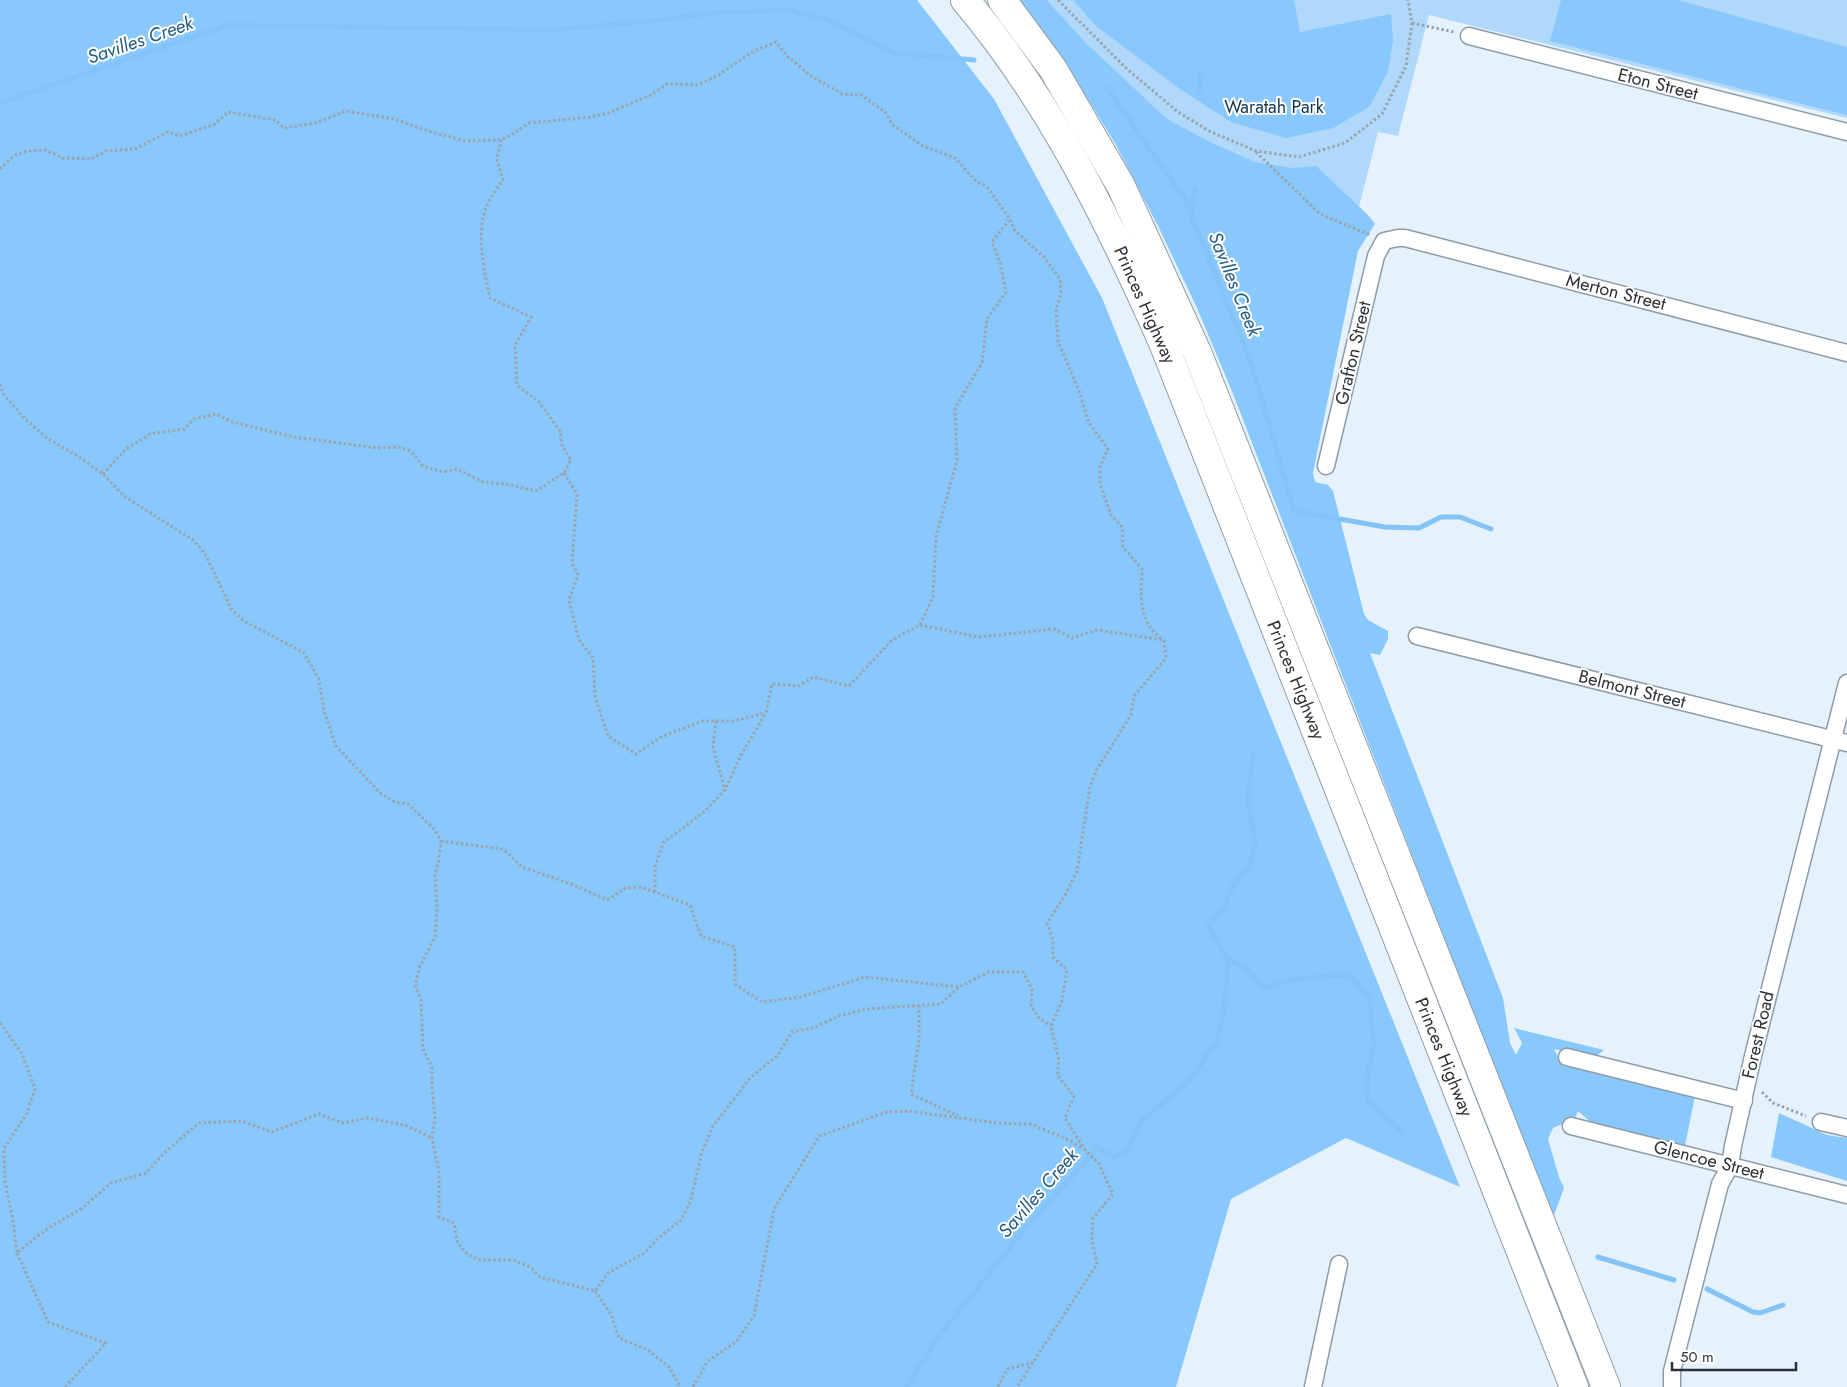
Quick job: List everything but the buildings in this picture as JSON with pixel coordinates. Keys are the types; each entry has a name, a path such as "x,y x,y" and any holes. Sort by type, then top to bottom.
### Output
{"highway":[{"name":"Princes Highway","path":"965,0 1034,95 1070,154 1126,259 1164,345 1574,1387"},
{"name":"Princes Highway","path":"1002,0 1053,69 1121,186 1198,352 1606,1387"}],"street":[{"name":"Eton Street","path":"1469,36 1847,132"},
{"name":"Merton Street","path":"1384,241 1405,238 1847,353"},
{"name":"Grafton Street","path":"1326,466 1376,256 1384,241"},
{"name":"Belmont Street","path":"1417,636 1840,741"},
{"name":"Forest Road","path":"1672,1387 1672,1371 1720,1184 1730,1166 1732,1146 1772,974 1840,741 1847,683"},
{"path":"1567,1057 1744,1101"},
{"path":"1821,1122 1847,1128"},
{"name":"Glencoe Street","path":"1571,1126 1847,1195"},
{"path":"1313,1387 1339,1264"}],"path":[{"path":"1058,0 1127,69 1178,112 1211,132 1256,151 1299,156 1345,142 1382,114 1406,66 1412,22 1408,0"},
{"path":"1412,22 1469,36"},
{"path":"0,169 15,155 28,151 46,150 62,158 90,159 106,151 135,149 168,132 180,136 215,124 228,112 275,120 284,128 316,123 346,111 394,119 428,131 466,141 501,140 529,123 590,118 608,113 651,95 667,84 696,85 717,76 754,52 776,42 787,56 812,76 842,94 861,95 885,112 893,125 923,146 955,158 976,180 986,187 1010,219 1014,231 1044,257 1060,279 1061,292 1056,309 1058,341 1079,391 1089,423 1108,449 1100,466 1100,484 1111,515 1122,527 1123,547 1142,569 1141,604 1145,620 1154,634 1164,641 1166,658 1134,696 1131,715 1097,769 1090,787 1077,871 1064,897 1047,923 1053,940 1053,957 1067,970 1062,1001 1051,1026 1060,1061 1057,1075 1074,1096 1064,1118 1085,1150 1099,1164 1113,1194 1093,1218 1092,1239 1097,1264 1018,1387"},
{"path":"103,474 126,449 150,434 184,429 194,419 216,414 232,422 294,437 377,448 398,446 411,451 423,466 443,472 457,469 483,482 536,490 564,474 571,460 562,445 560,432 539,402 517,385 514,345 531,317 490,298 482,266 482,225 487,204 503,180 497,160 501,140"},
{"path":"1256,151 1320,214 1384,241"},
{"path":"655,892 654,867 663,843 704,812 725,790 741,755 766,713 772,684 799,686 814,678 850,686 892,640 920,625 933,597 936,537 957,460 954,408 982,363 987,319 1006,292 1000,263 992,242 1010,219"},
{"path":"0,384 4,395 26,420 47,438 103,474 124,496 192,540 204,552 232,610 244,621 304,653 319,679 324,711 336,746 380,793 394,802 408,804 435,830 441,840 440,860 435,875 437,908 435,937 420,966 415,985 421,1000 424,1049 432,1067 435,1118 432,1138 438,1172 439,1216 454,1223 457,1241 465,1252 478,1260 513,1260 530,1267 540,1277 595,1291 611,1314 618,1338 648,1350 670,1366 680,1387"},
{"path":"564,474 576,494 572,563 578,575 569,600 579,640 593,658 595,697 608,736 636,754 661,737 702,721 734,721 766,713"},
{"path":"920,625 979,637 1054,629 1072,638 1096,630 1164,641"},
{"path":"716,721 713,748 725,790"},
{"path":"441,840 503,850 522,867 574,885 607,900 626,888 641,887 690,905 701,936 735,947 735,984 762,1002 801,998 865,977 959,988"},
{"path":"595,1291 608,1273 646,1252 656,1240 680,1220 690,1203 702,1152 713,1126 751,1078 777,1056 792,1032 813,1028 839,1016 866,1009 941,1004 959,988 989,972 1023,972 1032,989 1031,1005 1038,1017 1051,1026"},
{"path":"919,1005 919,1041 911,1094 961,1118"},
{"path":"0,1023 21,1052 35,1088 27,1113 4,1149 4,1181 13,1221 17,1253 48,1322 106,1343 65,1387"},
{"path":"1756,1087 1773,1103 1821,1122"},
{"path":"693,1387 707,1362 737,1341 754,1316 774,1209 819,1136 887,1112 908,1111 997,1123 1030,1124 1065,1138 1085,1150"},
{"path":"17,1253 48,1228 81,1209 111,1183 146,1173 163,1154 199,1123 242,1121 272,1132 319,1114 343,1123 367,1118 405,1125 432,1138"},
{"path":"998,1387 1007,1369 1035,1362"}],"green space":[{"path":"0,0 917,0 994,99 1102,298 1460,1187 1346,1138 1231,1199 1176,1387 0,1387"},
{"path":"1017,0 1047,0 1088,45 1167,119 1210,142 1255,162 1292,168 1316,166 1368,215 1375,224 1358,251 1313,473 1315,482 1328,485 1333,491 1364,614 1368,620 1388,631 1388,639 1380,655 1370,653 1503,998 1510,1043 1516,1055 1522,1043 1514,1028 1604,1050 1594,1058 1554,1049 1559,1059 1565,1064 1695,1096 1685,1146 1595,1126 1578,1111 1575,1118 1553,1128 1548,1139 1564,1188 1554,1215 1511,1110 1233,394 1197,308 1159,228 1115,143 1089,101"},
{"name":"Waratah Park","path":"1047,0 1847,0 1847,118 1429,15 1398,136 1378,132 1347,254 1207,225 1088,45"},
{"path":"1073,0 1294,0 1300,32 1391,14 1393,41 1388,72 1369,107 1333,128 1286,138 1231,122 1180,89 1096,26"},
{"path":"1561,0 1678,0 1847,47 1847,115 1550,41"},
{"path":"1779,1113 1827,1135 1847,1138 1847,1181 1771,1157"}],"waterway":[{"name":"Savilles Creek","path":"0,103 228,25 552,30 713,13 788,10 830,21 895,53 974,60"},
{"path":"1200,90 1201,74"},
{"name":"Savilles Creek","path":"1107,88 1184,198 1250,359 1294,511 1385,527 1419,528 1441,517 1460,517 1491,529"},
{"path":"1192,215 1195,190"},
{"name":"Savilles Creek","path":"906,1387 938,1337 1032,1220 1091,1156 1095,1146 1113,1157 1128,1149 1140,1122 1189,1081 1217,1041 1225,1006 1228,959 1208,926 1222,910 1234,884 1250,867 1255,842 1248,800 1253,754"},
{"path":"1228,959 1246,968 1265,988 1291,980 1349,974 1370,998 1374,1045 1366,1088 1368,1100 1403,1133"},
{"path":"1598,1257 1674,1280"},
{"path":"1707,1289 1753,1312 1760,1313 1783,1305"}]}
